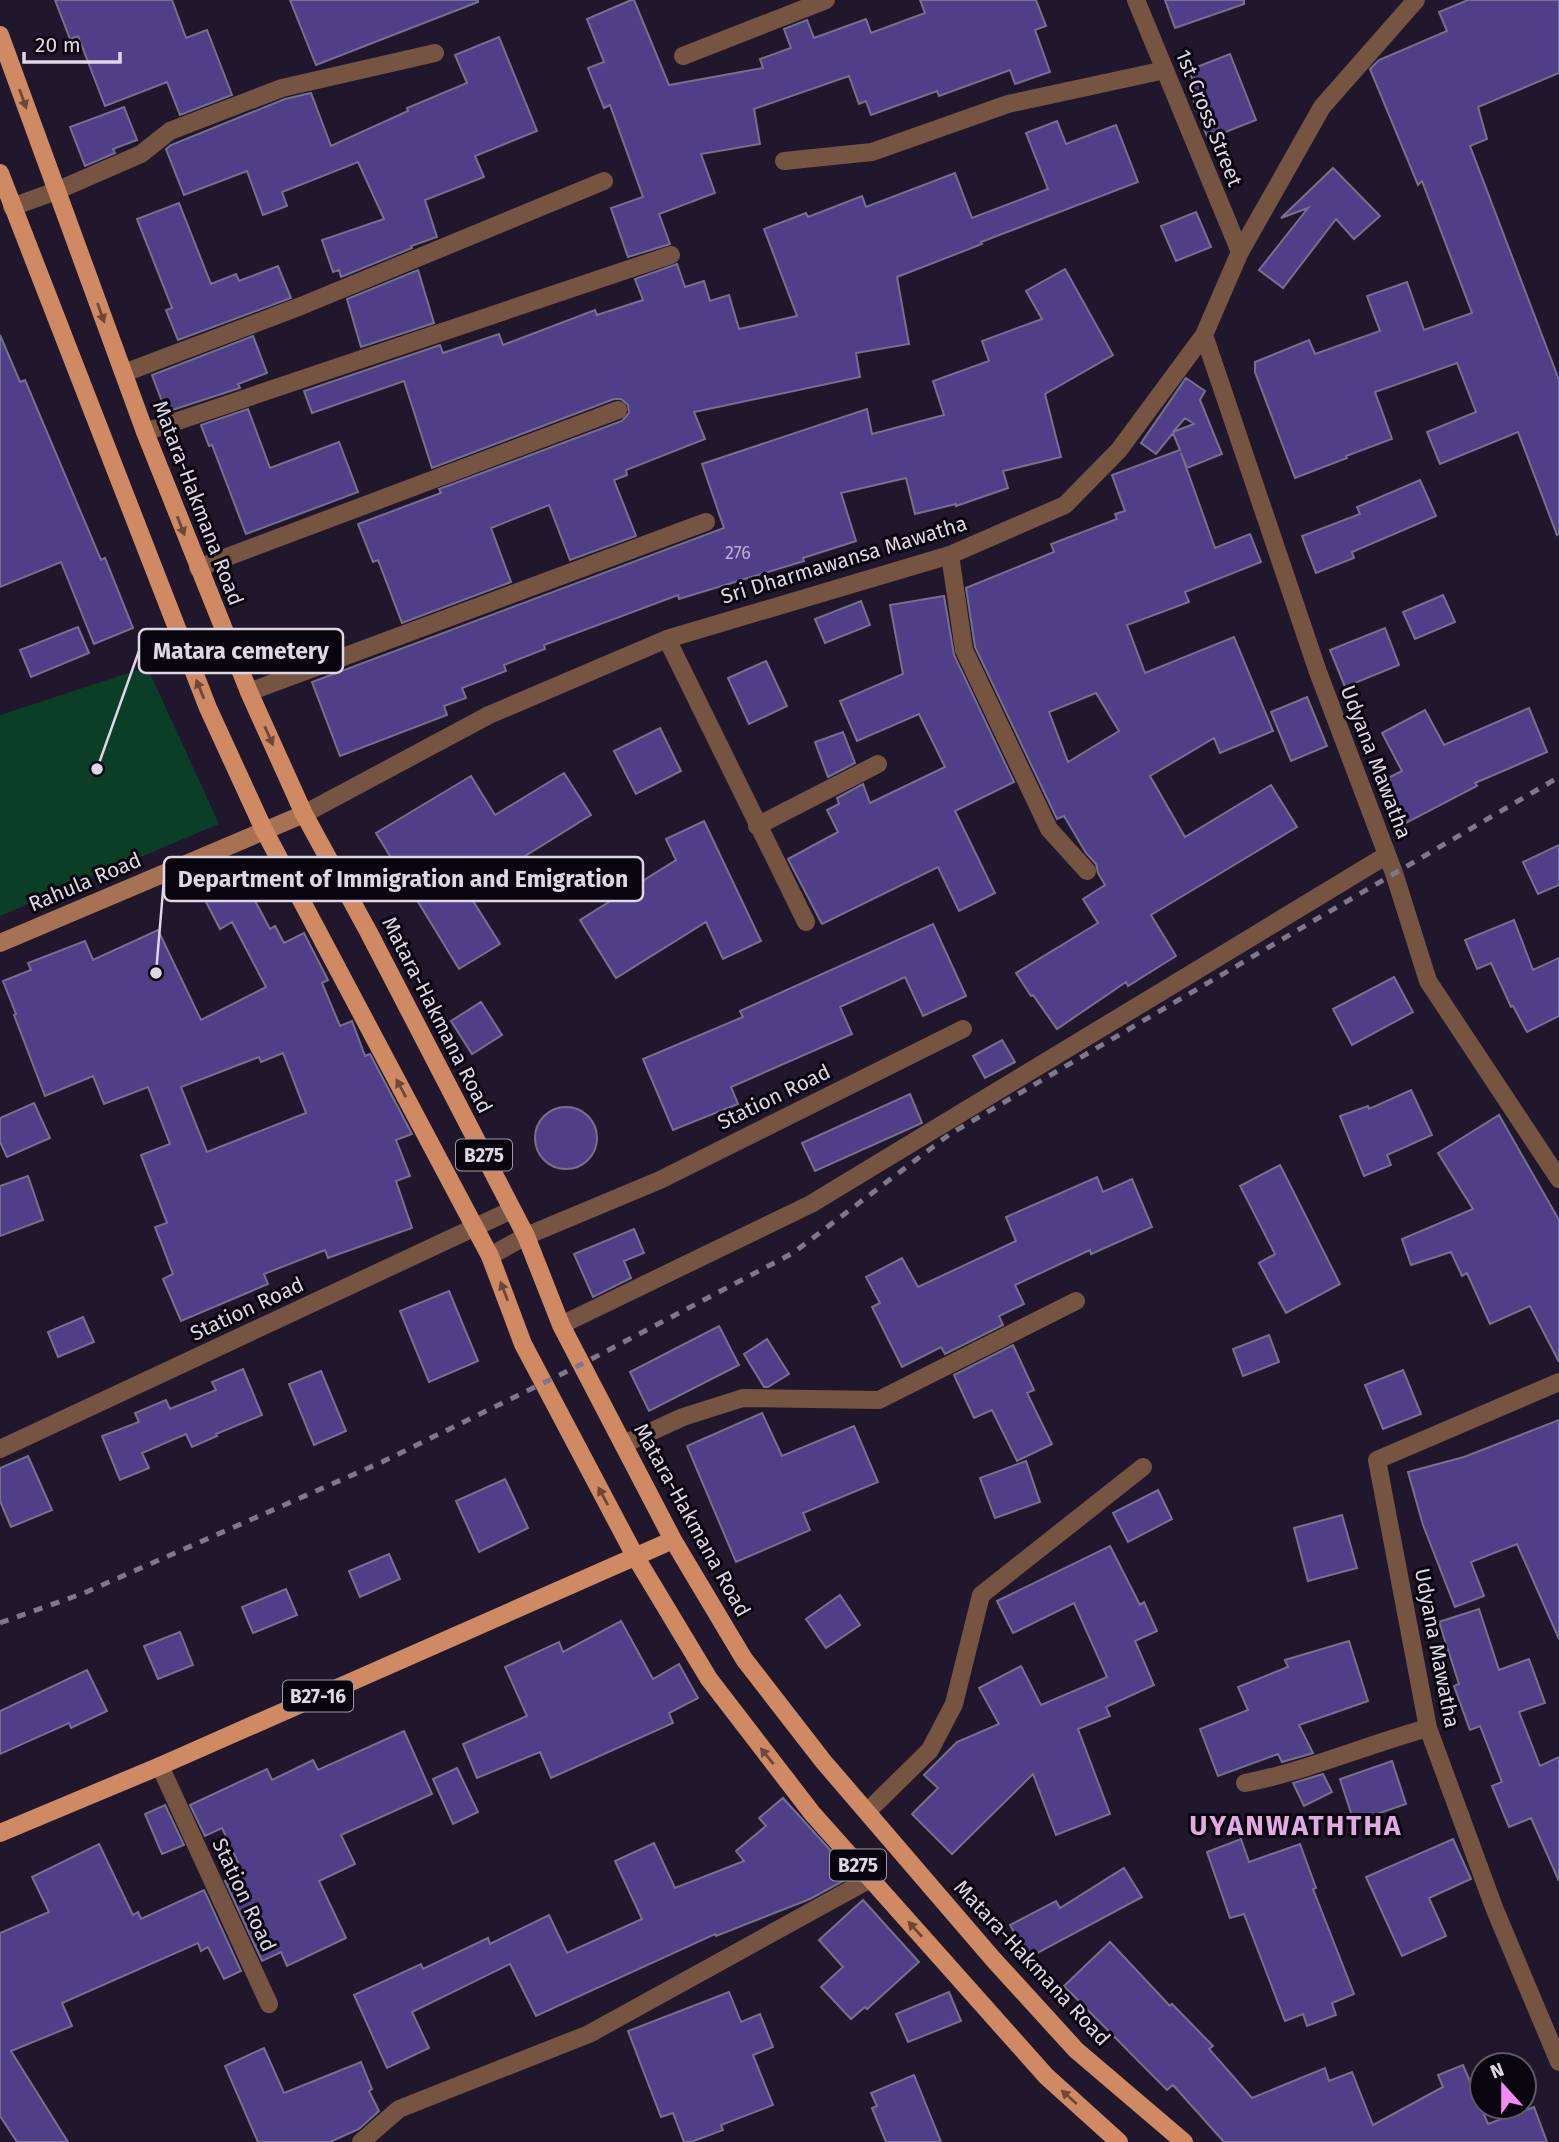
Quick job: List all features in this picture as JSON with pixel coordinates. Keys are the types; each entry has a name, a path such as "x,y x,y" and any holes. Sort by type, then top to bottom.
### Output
{"main road":[{"name":"Matara-Hakmana Road","path":"0,35 145,432 249,692 304,814 368,931 526,1236 561,1325 674,1540 744,1659 823,1761 993,1959 1076,2050 1184,2142"},
{"name":"B275","path":"0,173 208,708 264,830 476,1228 490,1256 523,1344 635,1556 709,1679 812,1813 1046,2076 1119,2142"},
{"name":"Rahula Road","path":"0,943 304,814"},
{"path":"635,1556 674,1540"},
{"name":"B27-16","path":"0,1833 160,1766 635,1556"}],"street":[{"path":"683,56 826,0"},
{"name":"1st Cross Street","path":"1136,0 1240,253"},
{"name":"Sri Dharmawansa Mawatha","path":"304,814 489,715 667,639 950,555 1065,505 1119,450 1204,335 1240,253 1322,107 1416,0"},
{"path":"12,207 141,154 170,131 282,88 435,54"},
{"path":"784,161 872,152 1008,104 1165,70"},
{"path":"124,373 301,306 604,181"},
{"path":"145,432 671,255"},
{"name":"Udyana Mawatha","path":"1204,335 1318,672 1387,855 1428,981 1559,1179"},
{"path":"198,568 618,410"},
{"path":"249,692 706,522"},
{"path":"950,555 964,650 1049,829 1087,871"},
{"path":"667,639 806,922"},
{"path":"757,826 878,764"},
{"path":"561,1325 811,1205 1387,855"},
{"name":"Station Road","path":"490,1256 526,1236 660,1180 963,1029"},
{"name":"Station Road","path":"0,1449 512,1210"},
{"path":"624,1444 683,1417 743,1398 879,1400 1076,1301"},
{"name":"Udyana Mawatha","path":"1559,1382 1377,1460 1428,1728 1495,1910 1559,2062"},
{"path":"867,1812 930,1750 954,1704 981,1595 1143,1467"},
{"path":"1245,1783 1428,1728"},
{"name":"Station Road","path":"160,1766 269,2004"},
{"path":"361,2142 399,2109 589,2034 870,1879"}],"green space":[{"path":"147,667 219,824 0,916 0,715"}],"building":[{"path":"55,0 172,0 186,38 207,30 232,95 180,115 167,82 105,106 78,36 70,39"},
{"path":"290,0 478,0 478,2 316,65"},
{"path":"634,0 669,85 763,68 760,59 791,48 784,29 807,20 814,38 866,19 871,33 925,13 920,0 1036,0 1046,26 1035,30 1050,72 1015,84 1010,70 939,96 937,91 871,115 866,101 859,104 849,76 754,109 760,144 701,154 715,193 659,214 670,244 628,257 611,208 643,197 610,105 604,108 588,68 604,62 587,19"},
{"path":"1165,0 1244,0 1244,4 1175,28"},
{"path":"1468,0 1559,0 1559,73 1478,107 1487,139 1470,146 1559,380 1557,535 1518,432 1440,464 1427,432 1476,412 1457,363 1375,392 1392,439 1295,478 1255,372 1255,362 1309,340 1315,354 1380,331 1367,296 1407,282 1424,330 1472,313 1422,181 1418,185 1370,69 1379,60 1447,31 1439,12"},
{"path":"499,37 537,131 475,156 484,177 425,200 437,237 341,277 339,270 333,272 322,240 384,219 358,162 282,192 287,206 263,215 247,171 184,195 166,149 171,145 285,99 311,93 331,146 408,111 407,108 467,83 455,55"},
{"path":"1230,54 1256,120 1208,139 1188,86 1194,84 1189,70"},
{"path":"124,107 137,140 113,149 115,153 85,166 70,127"},
{"path":"1057,121 1066,144 1116,125 1138,182 897,277 909,344 856,353 860,377 694,412 705,439 626,470 627,475 614,480 636,536 570,560 549,505 491,528 511,582 402,623 378,560 373,562 358,524 441,493 439,489 622,421 629,413 628,405 621,399 614,399 432,468 404,381 312,413 304,391 440,345 443,353 499,334 503,345 595,310 597,315 643,300 635,279 677,264 685,287 704,281 710,301 729,295 739,329 797,316 764,229 806,213 808,217 862,196 866,207 955,173 972,218 1048,189 1026,133"},
{"path":"1333,168 1380,216 1354,239 1336,219 1283,288 1259,270 1308,208 1281,218"},
{"path":"179,203 211,284 236,274 239,281 278,266 291,298 178,340 166,310 172,308 137,219"},
{"path":"1196,212 1211,247 1176,261 1161,226"},
{"path":"1065,269 1113,355 1045,394 1061,457 1003,471 1008,488 956,506 915,514 906,478 841,493 856,541 803,558 804,561 679,599 678,595 544,645 545,649 504,665 506,671 462,688 466,698 444,706 447,715 340,756 312,682 724,528 702,464 867,409 872,434 944,415 933,381 989,361 982,341 1042,319 1026,291"},
{"path":"418,270 434,323 361,347 347,299"},
{"path":"0,335 20,382 25,380 101,560 105,558 133,628 94,644 61,562 0,587"},
{"path":"253,336 267,373 238,384 240,388 166,412 152,375"},
{"path":"1186,378 1205,391 1200,400 1222,454 1187,468 1181,453 1215,548 1250,534 1261,562 1185,592 1189,602 1127,625 1145,673 1234,637 1273,731 1220,753 1214,738 1150,776 1185,837 1271,785 1297,827 1151,915 1176,956 1128,986 1126,982 1057,1029 1016,973 1098,923 1083,899 1105,885 1096,864 1086,853 1064,816 1057,819 975,647 966,588 1054,552 1051,544 1117,519 1115,514 1125,511 1112,475 1180,450 1173,433 1156,454 1141,443","holes":["1185,418 1194,424 1173,432","1096,693 1119,731 1068,762 1049,712"]},
{"path":"248,409 270,468 339,442 358,492 246,534 212,445 209,446 201,425"},
{"path":"1420,480 1436,516 1352,552 1354,558 1316,573 1302,536 1360,514 1357,507"},
{"path":"1443,595 1455,622 1415,639 1403,612"},
{"path":"944,596 954,655 1014,782 955,811 995,893 959,911 938,867 822,924 788,859 838,832 827,810 839,804 837,798 863,784 870,803 945,767 919,714 857,741 840,701 903,674 890,605"},
{"path":"861,601 870,625 825,643 815,619"},
{"path":"78,627 89,653 31,677 20,650"},
{"path":"1385,628 1399,665 1345,687 1330,650"},
{"path":"766,661 787,706 749,724 728,678"},
{"path":"1307,697 1327,746 1291,761 1271,712"},
{"path":"1529,708 1547,752 1475,783 1477,786 1404,824 1382,781 1402,771 1382,733 1425,710 1444,745"},
{"path":"660,728 681,771 636,794 614,751"},
{"path":"843,732 855,763 828,777 815,742"},
{"path":"564,773 591,815 522,858 524,863 470,896 500,944 459,969 376,833 471,776 495,815"},
{"path":"704,821 761,941 723,959 706,922 616,978 580,920 676,860 666,839"},
{"path":"1559,845 1559,885 1538,894 1523,862"},
{"path":"244,880 270,929 275,926 284,943 304,933 328,980 322,983 340,1026 352,1021 365,1056 370,1054 412,1134 396,1140 410,1176 396,1181 412,1228 328,1258 325,1250 264,1274 268,1284 181,1321 163,1279 173,1274 155,1227 167,1223 141,1155 170,1144 148,1087 104,1104 93,1076 45,1096 3,981 31,970 28,963 85,941 93,960 158,930 201,1020 266,987 232,922 220,929 205,900","holes":["283,1053 306,1113 207,1152 181,1087 259,1057 261,1062"]},
{"path":"1514,920 1533,970 1559,958 1559,1016 1527,1032 1513,1006 1511,1007 1491,963 1477,969 1465,940"},
{"path":"933,924 966,996 923,1016 905,977 840,1007 852,1034 731,1087 738,1104 673,1130 643,1059 743,1017 740,1011"},
{"path":"1394,977 1413,1012 1352,1045 1333,1009"},
{"path":"481,1002 502,1035 472,1054 451,1021"},
{"path":"1002,1040 1015,1062 985,1078 973,1056"},
{"path":"1411,1090 1432,1135 1387,1155 1391,1165 1364,1176 1340,1116 1368,1106 1369,1109"},
{"path":"910,1094 922,1123 815,1171 802,1143"},
{"path":"34,1103 50,1138 7,1157 0,1142 0,1118"},
{"path":"560,1107 572,1107 588,1116 595,1126 595,1150 588,1160 572,1169 560,1169 549,1164 540,1155 535,1144 535,1132 540,1121 549,1112"},
{"path":"1499,1115 1559,1220 1559,1362 1530,1306 1490,1324 1467,1273 1462,1276 1451,1252 1411,1265 1402,1239 1473,1209 1438,1153"},
{"path":"1280,1165 1340,1284 1286,1313 1259,1263 1275,1254 1240,1186"},
{"path":"28,1176 43,1220 0,1236 0,1186"},
{"path":"1097,1177 1103,1192 1132,1179 1152,1227 1091,1254 1090,1250 1015,1285 1024,1304 999,1316 1003,1325 945,1354 941,1347 902,1367 872,1307 880,1303 866,1277 902,1258 918,1287 1016,1241 1006,1217"},
{"path":"634,1229 644,1253 624,1261 631,1278 593,1297 574,1254"},
{"path":"449,1291 478,1361 429,1382 400,1311"},
{"path":"83,1317 94,1342 58,1357 48,1332"},
{"path":"719,1326 739,1365 649,1411 630,1372"},
{"path":"1269,1335 1279,1362 1243,1376 1233,1349"},
{"path":"767,1339 789,1374 764,1387 744,1354"},
{"path":"1013,1345 1034,1390 1027,1393 1052,1444 1017,1461 992,1410 974,1418 954,1375"},
{"path":"243,1369 262,1415 192,1447 186,1434 142,1453 149,1468 120,1480 102,1436 139,1422 135,1413 166,1400 170,1409 216,1390 212,1382"},
{"path":"1403,1370 1421,1414 1383,1429 1365,1385"},
{"path":"321,1371 346,1431 314,1445 289,1384"},
{"path":"762,1413 782,1456 854,1426 878,1482 803,1513 810,1530 736,1562 687,1446"},
{"path":"1559,1420 1559,1639 1517,1544 1471,1562 1484,1596 1455,1607 1423,1525 1408,1472 1464,1457"},
{"path":"28,1456 52,1510 11,1527 0,1501 0,1468"},
{"path":"1026,1461 1040,1502 995,1518 980,1478"},
{"path":"505,1479 528,1528 479,1552 456,1501"},
{"path":"1158,1490 1172,1519 1128,1542 1113,1513"},
{"path":"1342,1515 1357,1568 1308,1581 1294,1528"},
{"path":"1110,1546 1140,1605 1144,1602 1157,1631 1135,1641 1154,1685 1106,1707 1110,1716 1078,1729 1110,1814 1056,1835 1033,1774 952,1854 912,1814 938,1788 924,1775 957,1742 999,1724 979,1688 1021,1666 1041,1705 1107,1677 1074,1603 1013,1633 997,1601"},
{"path":"389,1554 400,1579 360,1597 349,1571"},
{"path":"286,1589 297,1615 253,1633 242,1607"},
{"path":"840,1595 860,1625 826,1648 806,1619"},
{"path":"1479,1609 1499,1670 1529,1659 1545,1703 1519,1712 1540,1766 1559,1757 1559,1881 1531,1818 1509,1827 1492,1786 1502,1782 1480,1726 1470,1730 1454,1686 1459,1684 1439,1622"},
{"path":"621,1621 653,1679 679,1664 698,1698 669,1713 673,1723 551,1778 540,1752 477,1778 463,1744 527,1716 505,1667 559,1642 563,1652"},
{"path":"180,1632 193,1665 158,1679 144,1646"},
{"path":"1349,1641 1368,1701 1299,1725 1313,1753 1282,1762 1278,1754 1218,1776 1200,1729 1248,1710 1238,1687 1288,1667 1285,1660"},
{"path":"87,1670 107,1711 71,1728 69,1723 0,1754 0,1711"},
{"path":"404,1731 432,1794 341,1835 355,1864 319,1881 346,1938 287,1966 281,1952 262,1961 225,1881 243,1873 222,1828 205,1836 190,1805 267,1769 272,1780 313,1760 318,1770"},
{"path":"1392,1761 1406,1804 1354,1822 1340,1779"},
{"path":"457,1768 478,1812 453,1824 433,1779"},
{"path":"1323,1774 1332,1792 1304,1806 1293,1783"},
{"path":"783,1798 841,1862 834,1868 845,1880 810,1899 716,1936 715,1934 536,2016 510,1964 412,2012 429,2048 387,2068 354,1995 421,1964 423,1969 488,1938 490,1944 549,1915 567,1953 642,1919 615,1861 654,1843 675,1888 744,1861 736,1851 766,1826 759,1818"},
{"path":"165,1805 184,1845 162,1854 145,1814"},
{"path":"1241,1839 1249,1862 1300,1844 1316,1888 1313,1889 1354,1994 1332,2003 1336,2015 1307,2026 1303,2014 1285,2021 1244,1914 1230,1918 1207,1852"},
{"path":"1453,1839 1471,1879 1429,1898 1446,1936 1402,1956 1366,1877"},
{"path":"99,1844 133,1915 138,1912 141,1919 204,1890 241,1971 224,1979 208,1947 201,1951 198,1943 62,2003 72,2026 11,2051 68,2142 17,2142 0,2116 0,1933 49,1912 32,1877"},
{"path":"1124,1868 1142,1897 1028,1958 1010,1925 1056,1901 1060,1908"},
{"path":"863,1900 919,1962 867,2009 865,2007 851,2019 821,1987 843,1967 819,1940"},
{"path":"1110,1942 1170,2006 1172,2004 1213,2046 1209,2049 1252,2098 1325,2068 1329,2081 1352,2072 1373,2125 1443,2087 1438,2075 1463,2065 1468,2077 1468,2121 1487,2121 1488,2124 1496,2121 1538,2121 1538,2118 1547,2142 1224,2142 1173,2085 1167,2090 1064,1986"},
{"path":"729,1992 741,2022 760,2014 773,2047 753,2055 773,2105 721,2125 723,2130 684,2142 673,2113 661,2117 628,2031"},
{"path":"949,1992 961,2021 908,2042 896,2014"},
{"path":"264,2048 284,2093 361,2062 372,2089 369,2091 379,2111 359,2129 330,2142 258,2142 225,2066"},
{"path":"914,2075 941,2142 886,2142 872,2108 877,2106 871,2093"}],"railway":[{"path":"0,1623 84,1593 382,1462 582,1364 793,1253 950,1134 1559,777"}],"place":[{"name":"Matara cemetery","path":"97,769"},
{"name":"Department of Immigration and Emigration","path":"156,973"}],"district":[{"name":"UYANWATHTHA","path":"1296,1825"}]}
